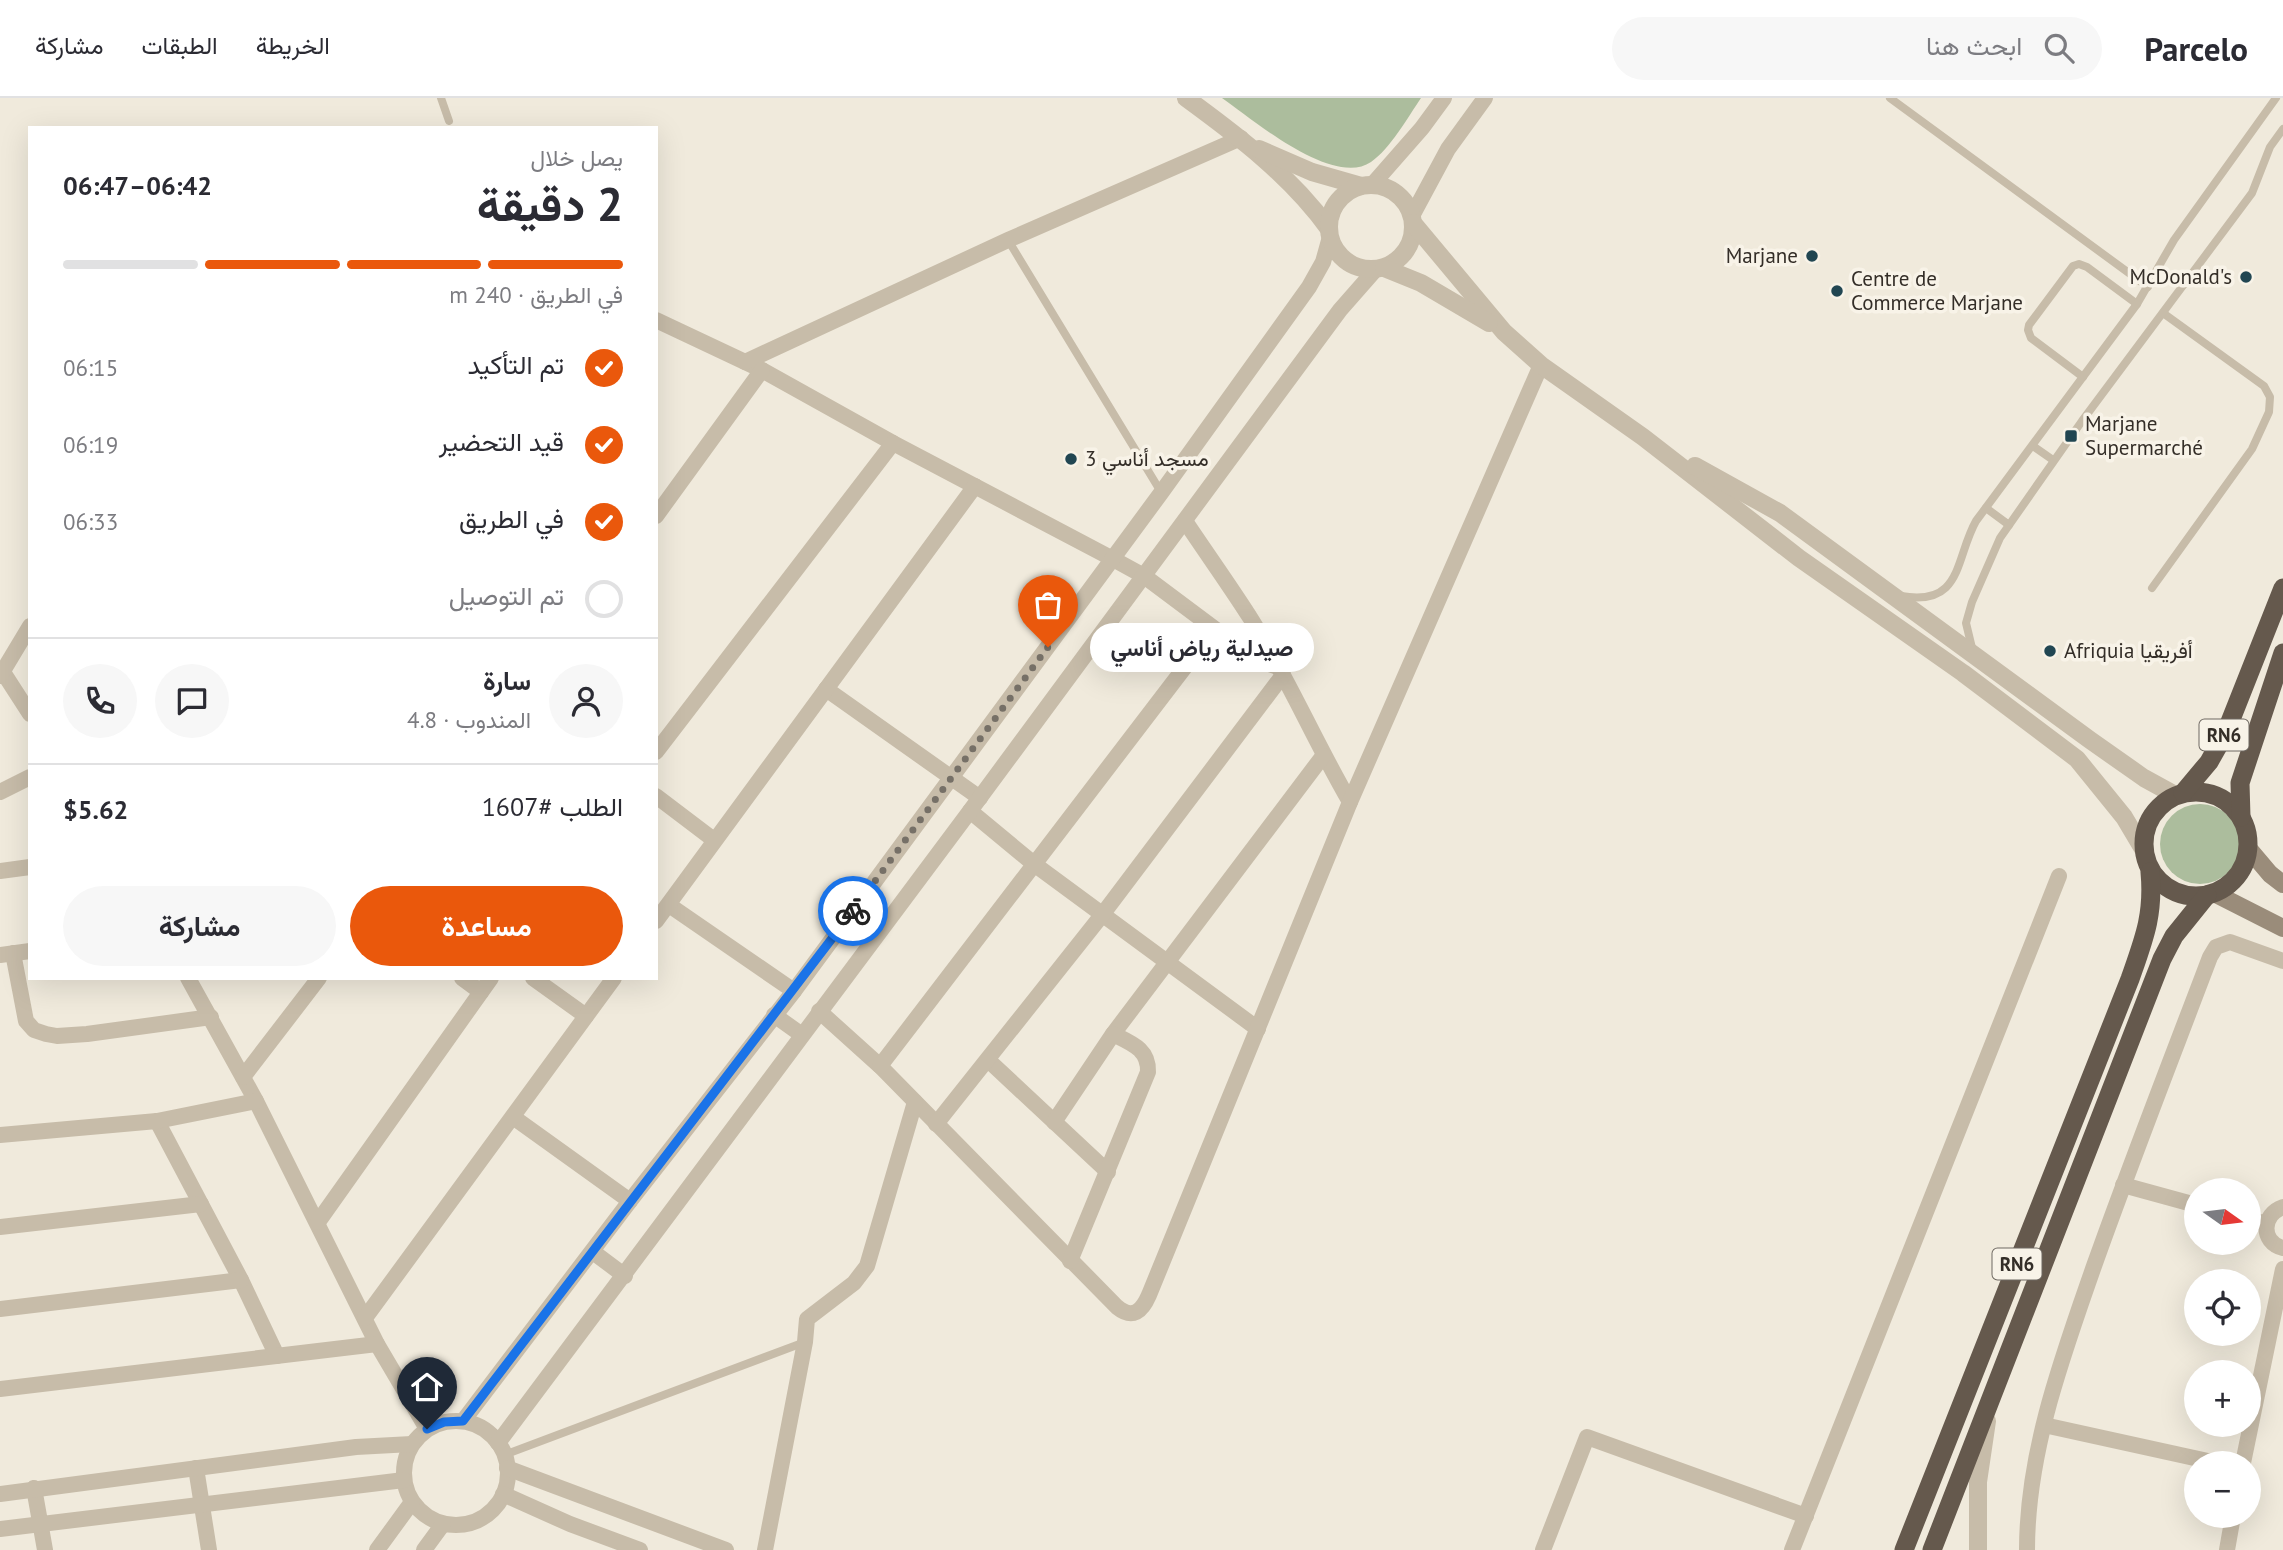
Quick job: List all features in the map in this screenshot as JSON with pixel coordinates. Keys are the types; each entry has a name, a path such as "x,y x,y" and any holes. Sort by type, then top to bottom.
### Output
{"highway":[{"name":"RN6","path":"1904,1550 2134,969 2150,917 2152,899 2150,872 2143,849 2144,833 2150,817 2161,804 2179,794 2209,762 2225,732 2283,588"},
{"name":"RN6","path":"1932,1550 2162,958 2174,936 2210,894 2227,886 2238,876 2245,862 2247,832 2241,817 2240,783 2283,653"},
{"path":"2179,794 2200,791 2216,795 2230,804 2241,817"},
{"path":"2150,872 2175,893 2191,896 2210,894"}],"main road":[{"path":"2248,848 2270,874 2283,884"},
{"path":"2210,894 2283,928"}],"street":[{"path":"1186,98 1245,141 1312,206 1329,233 1334,249 1352,265 1364,269 1380,269 1433,290 1504,332"},
{"path":"463,1421 794,991 1113,559 1309,287 1323,262 1332,210 1337,202 1352,189 1366,185 1422,128 1444,98"},
{"path":"503,1455 625,1276 1340,310 1380,269 1397,261 1406,251 1412,237 1413,219 1448,149 1485,98"},
{"path":"745,362 1008,240 1245,141 1312,172 1385,187 1397,193 1413,219 1504,332 1541,365 1643,437 1800,558 1963,673 2077,759 2124,817 2143,849"},
{"path":"658,321 762,370 1144,576 1255,659 1281,671"},
{"path":"819,1011 880,1066 1123,1312 1136,1314 1141,1310 1150,1295 1350,802 1541,365"},
{"path":"658,513 762,370"},
{"path":"1643,437 1780,513 2144,778 2179,794"},
{"path":"658,749 893,443"},
{"path":"658,919 975,486"},
{"path":"1185,521 1251,619 1350,802"},
{"path":"28,629 2,674 28,711"},
{"path":"880,1066 1214,629"},
{"path":"936,1124 1102,915 1281,671"},
{"path":"826,689 951,779 1034,864 1258,1030"},
{"path":"1054,1122 1113,1034 1323,756"},
{"path":"0,792 28,778"},
{"path":"658,798 714,840"},
{"path":"0,871 28,867"},
{"path":"1792,1550 2059,876"},
{"path":"669,905 794,991"},
{"path":"2027,1550 2027,1521 2044,1425 2057,1373 2123,1185 2210,957 2216,947 2230,942 2283,961"},
{"path":"14,953 26,1021 34,1030 46,1034 87,1034 211,1017"},
{"path":"189,980 256,1101 377,1344 427,1429"},
{"path":"243,1077 317,980"},
{"path":"465,980 481,992"},
{"path":"318,1222 490,980"},
{"path":"536,980 586,1016"},
{"path":"365,1318 613,980"},
{"path":"774,1015 802,1035"},
{"path":"1070,1261 1144,1084 1148,1064 1143,1051 1113,1034"},
{"path":"988,1060 1108,1172"},
{"path":"0,1135 157,1121 256,1101"},
{"path":"765,1550 806,1342 807,1319 854,1283 867,1266 915,1102"},
{"path":"513,1117 630,1201"},
{"path":"157,1121 242,1280 276,1356"},
{"path":"2123,1185 2184,1202"},
{"path":"0,1227 201,1204"},
{"path":"2283,1207 2269,1215 2266,1224 2266,1233 2271,1241 2283,1248"},
{"path":"2261,1223 2266,1224"},
{"path":"593,1252 625,1276"},
{"path":"2245,1451 2283,1269"},
{"path":"0,1309 242,1280"},
{"path":"0,1389 377,1344"},
{"path":"1978,1550 1978,1482 1991,1395"},
{"path":"463,1421 483,1429 503,1455 507,1481 503,1494 493,1509 479,1520 461,1525 443,1524 426,1516 412,1502 404,1480 405,1464 412,1444 427,1429 444,1422 463,1421"},
{"path":"2044,1425 2184,1456"},
{"path":"1543,1550 1587,1437 1806,1516"},
{"path":"0,1493 356,1447 412,1444"},
{"path":"503,1455 726,1550"},
{"path":"196,1468 209,1550"},
{"path":"0,1529 404,1480"},
{"path":"34,1488 45,1550"},
{"path":"503,1494 570,1524 640,1550"},
{"path":"377,1550 412,1502"},
{"path":"424,1550 443,1524"},
{"path":"2227,1550 2231,1528"}],"lane":[{"path":"441,98 449,121"},
{"path":"1890,98 2148,287"},
{"path":"1893,595 1922,598 1948,585 1961,565 1968,535 1986,508 2137,304 2174,240 2276,98"},
{"path":"1977,657 1969,640 1966,624 1992,554 2053,460 2252,193 2270,147 2283,129"},
{"path":"1008,240 1161,493"},
{"path":"2083,377 2031,338 2029,326 2073,266 2078,264 2087,267 2137,304"},
{"path":"2152,588 2252,449 2269,412 2270,397 2264,386 2163,313"},
{"path":"2033,446 2053,460"},
{"path":"1986,508 2010,525"},
{"path":"503,1455 806,1342"}],"green space":[{"path":"1222,98 1421,98 1385,149 1371,162 1355,168 1336,166 1294,148"},
{"path":"2200,804 2215,807 2228,816 2237,829 2240,844 2237,859 2228,872 2215,881 2200,884 2185,881 2172,872 2163,859 2160,844 2163,829 2172,816 2185,807"}],"way so far":[{"path":"853,911 1048,647"}],"place":[{"name":"Marjane","path":"1812,256"},
{"name":"McDonald's","path":"2246,277"},
{"name":"Centre de Commerce Marjane","path":"1837,291"},
{"name":"Marjane Supermarché","path":"2071,436"},
{"name":"مسجد أناسي 3","path":"1071,459"},
{"name":"صيدلية رياض أناسي","path":"1048,647"},
{"name":"Afriquia أفريقيا","path":"2050,651"}],"route":[{"path":"427,1429 444,1422 463,1421 853,911"}]}
